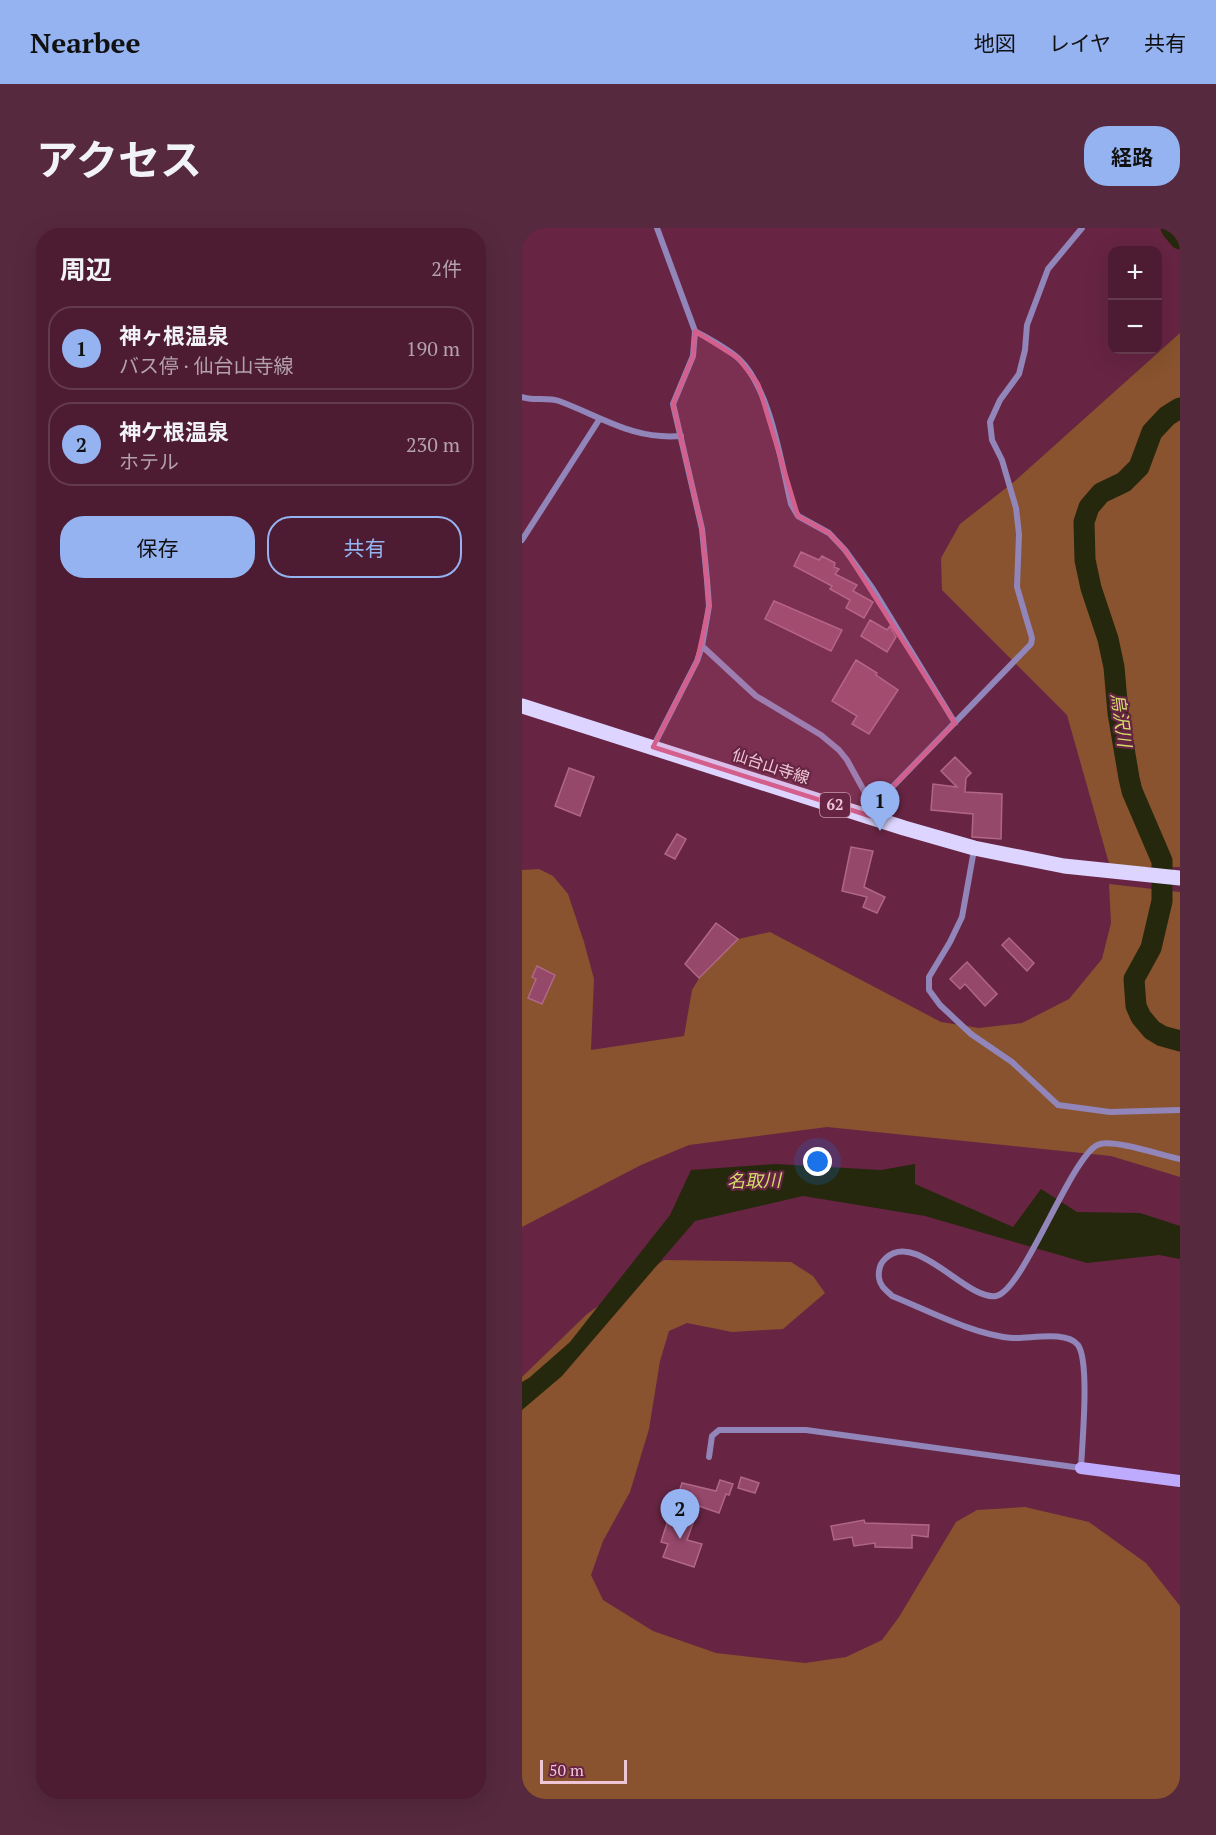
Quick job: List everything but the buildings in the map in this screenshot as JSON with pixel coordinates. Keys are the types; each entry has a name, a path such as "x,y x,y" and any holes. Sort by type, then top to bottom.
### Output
{"main road":[{"name":"仙台山寺線","path":"522,706 871,812 974,848 1064,866 1180,878"},
{"path":"1081,1468 1180,1481"}],"street":[{"path":"653,747 697,661 709,606 702,529 673,404 693,356 694,331 657,228"},
{"path":"702,646 756,696 821,735 839,750 847,760 871,812 1031,644 1032,638 1017,587 1016,508 1002,460 992,440 990,422 1000,400 1019,374 1025,350 1027,325 1048,268 1082,228"},
{"path":"694,331 738,358 758,384 791,504 798,516 829,533 845,550 873,589 955,723"},
{"path":"522,397 531,400 557,400 599,420 633,432 667,437 681,436"},
{"path":"522,540 599,420"},
{"path":"974,848 962,916 950,942 929,977 929,990 940,1005 971,1034 1012,1062 1058,1104 1110,1112 1180,1110"},
{"path":"709,1457 712,1436 719,1430 806,1430 1081,1468 1084,1365 1077,1344 1066,1337 999,1337 892,1296 880,1284 881,1263 889,1255 900,1250 915,1254 972,1287 988,1295 997,1296 1007,1290 1088,1151 1094,1146 1111,1143 1180,1159"}],"highlighted area":[{"path":"695,331 738,358 758,384 798,516 829,533 845,550 955,723 873,807 870,816 653,747 697,661 709,606 702,529 673,404 693,356"}],"shaded area":[{"path":"1180,333 1180,867 1110,867 1067,715 942,590 941,558 960,524 1015,481 1157,354 1162,354 1162,349"},
{"path":"539,869 553,876 568,894 584,942 594,979 591,1050 684,1036 692,990 709,962 738,939 770,932 941,1022 979,1028 1022,1023 1069,999 1102,959 1111,923 1109,884 1180,892 1180,1177 1111,1156 827,1127 689,1145 641,1165 522,1227 522,870"},
{"path":"664,1260 791,1262 813,1276 825,1293 783,1329 732,1332 687,1323 669,1331 660,1361 649,1429 630,1492 603,1541 591,1575 603,1600 653,1631 716,1653 805,1663 846,1657 882,1640 899,1617 956,1522 977,1510 1025,1507 1089,1522 1146,1563 1180,1606 1180,1799 522,1799 522,1377 587,1314"}],"water":[{"name":"名取川","path":"776,1164 881,1170 915,1164 915,1184 1013,1227 1041,1189 1077,1212 1140,1213 1180,1226 1180,1259 1159,1255 1087,1263 925,1216 803,1196 695,1221 562,1376 522,1410 522,1382 570,1342 670,1215 691,1170"}],"waterway":[{"name":"烏沢川","path":"1171,228 1180,239"},
{"name":"烏沢川","path":"1180,408 1167,416 1152,432 1139,467 1124,482 1101,493 1089,507 1084,522 1085,560 1114,667 1118,713 1129,778 1132,791 1162,861 1162,901 1151,948 1134,979 1136,1006 1141,1017 1152,1030 1162,1036 1180,1041"}],"place":[{"name":"神ヶ根温泉","path":"880,831"},
{"name":"神ケ根温泉","path":"680,1539"}]}
